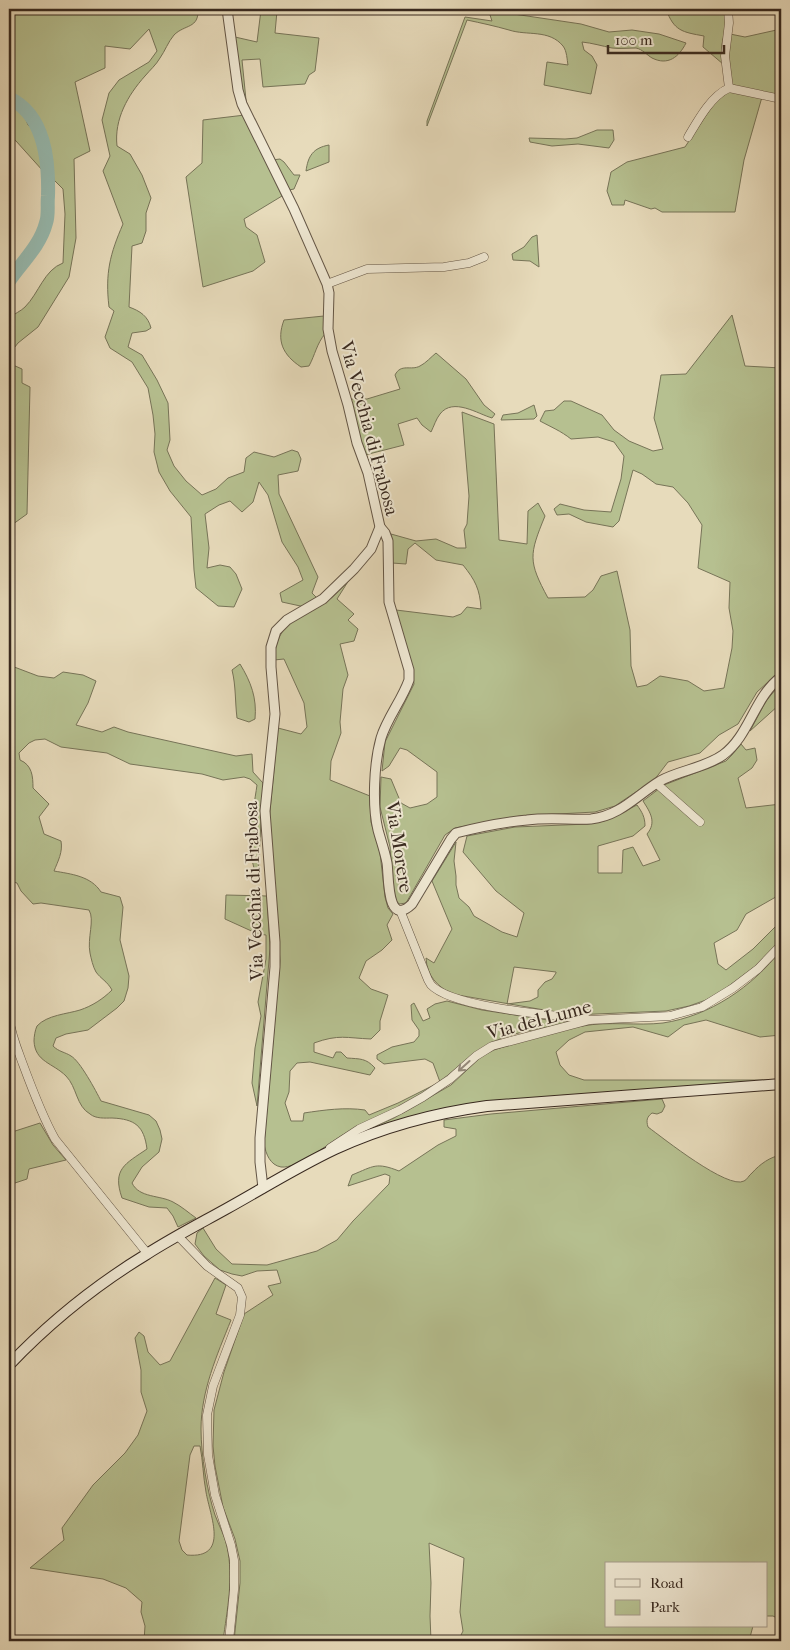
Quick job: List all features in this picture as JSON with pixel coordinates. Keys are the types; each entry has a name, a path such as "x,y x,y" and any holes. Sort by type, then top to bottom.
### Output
{"main road":[{"path":"9,1365 32,1341 67,1310 147,1253 314,1159 359,1139 395,1126 462,1110 519,1103 781,1084"}],"street":[{"name":"Via Vecchia di Frabosa","path":"227,9 238,90 242,104 294,209 327,284 329,293 328,328 332,351 348,404 357,443 368,473 380,527 371,548 354,569 323,599 287,620 276,631 271,647 275,714 265,811 275,942 275,967 260,1138 263,1188"},
{"path":"728,9 730,20 724,56 729,88"},
{"path":"688,137 710,105 721,92 729,88 781,99"},
{"path":"327,284 367,268 444,267 469,263 484,257"},
{"name":"Via Morere","path":"380,527 388,541 389,602 409,670 410,680 381,738 376,775 375,807 378,830 387,865 389,894 395,908 400,910 408,908 412,904 450,839 456,834 528,820 592,819 604,816 621,810 669,777 706,764 722,756 732,747 763,695 781,677"},
{"path":"657,784 700,822"},
{"path":"400,910 430,984 450,997 481,1005 590,1020"},
{"name":"Via del Lume","path":"314,1159 359,1129 424,1097 450,1079 476,1056 492,1046 590,1020 670,1016 702,1007 733,988 758,969 781,945"},
{"path":"9,1018 14,1039 28,1077 45,1120 55,1139 147,1253"},
{"path":"178,1236 207,1266 238,1288 242,1297 240,1315 213,1386 207,1415 208,1455 215,1495 234,1560 234,1590 229,1641"}],"green space":[{"path":"9,9 198,9 198,15 194,23 174,35 158,61 133,91 120,117 118,126 117,146 130,154 142,175 151,198 146,213 146,231 142,243 132,246 129,307 143,314 151,328 146,331 132,333 128,347 142,355 168,403 170,440 167,450 174,466 186,481 202,495 216,489 228,478 244,472 246,458 254,452 274,457 292,450 298,452 301,459 298,471 278,475 279,494 318,577 312,593 318,599 305,607 282,602 280,593 303,580 298,567 282,542 268,495 259,482 253,502 242,512 230,501 219,505 205,514 209,548 207,568 220,565 230,567 236,574 242,589 234,607 218,606 196,588 191,517 170,491 159,472 154,452 155,434 148,388 132,362 110,348 105,337 114,311 109,307 108,274 115,245 123,224 103,171 110,156 102,120 109,93 119,80 149,62 157,51 149,29 130,49 105,46 105,68 75,82 90,151 74,159 76,238 69,277 38,327 18,343 11,352 13,365 22,369 22,383 30,387 27,514 9,527 9,318 25,307 46,276 56,266 63,263 65,214 63,189 54,180 49,150 43,131 35,115 20,100 9,93"},
{"path":"488,9 503,9 507,13 581,24 609,32 632,30 659,34 686,43 676,56 663,61 652,58 636,48 612,48 582,42 584,50 592,56 597,65 591,94 544,85 547,62 568,65 563,46 551,37 516,32 467,20 427,126 427,121 465,17 492,21"},
{"path":"666,9 724,9 727,22 722,44 723,64 703,47 704,36 684,32 672,22"},
{"path":"261,10 277,11 275,33 319,38 315,71 309,75 305,84 263,87 260,59 242,60 247,110 241,84 235,37 257,42"},
{"path":"781,29 781,96 732,86 728,62 730,34 745,37"},
{"path":"728,91 762,97 744,160 735,212 662,212 655,208 651,209 625,200 624,205 612,205 607,191 611,172 627,162 685,147 717,99"},
{"path":"9,102 22,110 28,125 36,133 41,145 43,171 16,141 9,136"},
{"path":"245,115 282,196 244,219 246,227 257,235 265,262 253,271 203,287 186,177 202,163 203,120"},
{"path":"597,130 613,130 614,140 609,148 578,144 552,146 530,142 529,138 577,138"},
{"path":"329,145 329,162 306,171 312,154 319,148"},
{"path":"280,159 294,175 300,175 294,189 289,190 272,160"},
{"path":"537,235 539,267 530,261 513,260 512,254 524,247 532,237"},
{"path":"732,315 745,366 781,368 781,672 757,692 738,724 719,735 700,753 668,762 655,779 615,806 595,812 520,816 455,828 445,835 406,903 399,904 394,898 390,847 380,807 381,777 391,779 401,803 410,808 427,804 437,797 437,772 407,750 400,748 389,766 382,771 385,742 414,684 412,667 396,610 453,617 461,614 467,607 481,609 476,585 463,565 436,560 415,543 408,549 406,564 392,563 391,534 416,541 436,539 457,548 466,548 464,530 467,524 469,496 462,412 494,424 499,540 527,544 528,511 538,503 545,516 536,540 533,558 537,575 548,598 585,597 593,590 601,576 617,571 630,630 631,666 637,687 647,685 660,676 688,681 704,691 724,688 732,648 733,631 729,608 730,582 698,568 702,525 688,503 673,487 656,484 633,470 619,521 613,527 586,522 569,514 557,515 554,509 560,504 584,510 611,512 621,479 624,456 614,442 598,437 571,439 540,421 545,411 554,410 564,401 571,401 602,415 614,430 629,441 653,451 663,449 654,418 661,375 686,374"},
{"path":"324,316 325,334 309,366 301,367 290,358 283,347 281,335 284,320"},
{"path":"436,353 466,379 484,405 495,414 492,418 466,408 452,407 445,409 436,420 431,432 417,418 398,424 404,445 365,455 349,399 367,399 400,389 395,375 397,371 403,368 420,366"},
{"path":"534,405 537,416 534,419 501,420 503,415 518,413"},
{"path":"349,580 337,599 354,614 348,620 358,629 354,641 340,644 348,675 343,689 341,733 331,761 330,780 370,796 371,822 380,853 385,897 388,908 393,914 387,925 392,940 366,961 359,978 371,989 388,995 380,1021 380,1030 371,1039 349,1037 314,1043 314,1052 333,1058 336,1052 341,1052 347,1058 369,1062 375,1068 370,1075 310,1062 297,1063 290,1071 289,1092 285,1103 291,1121 303,1121 304,1113 334,1109 365,1110 369,1115 439,1083 408,1102 341,1136 304,1160 288,1167 281,1167 271,1161 264,1144 280,961 269,821 278,728 301,734 307,727 304,703 284,659 274,660 279,637 284,629 298,618 329,600"},
{"path":"240,664 254,697 255,719 249,722 237,718 232,670"},
{"path":"9,665 38,676 54,678 63,672 83,675 96,681 88,703 76,725 102,732 114,727 128,732 236,756 252,754 253,772 263,783 258,878 251,856 250,844 257,785 250,779 244,777 223,780 202,774 130,764 107,753 61,747 45,739 29,743 19,753 20,760 31,771 33,788 49,804 39,817 44,834 61,841 61,853 54,871 74,875 92,882 101,892 120,897 123,907 120,940 129,976 124,1001 88,1030 56,1038 53,1046 75,1059 88,1077 101,1101 149,1115 156,1121 162,1139 159,1152 142,1167 132,1183 135,1188 145,1194 173,1202 196,1218 178,1227 167,1208 149,1207 122,1198 119,1180 122,1168 147,1149 141,1129 127,1120 92,1116 85,1111 70,1080 41,1058 35,1048 35,1031 41,1022 89,1006 112,990 96,972 92,962 89,947 91,914 89,910 41,903 33,904 21,891 17,883 10,881"},
{"path":"781,683 781,709 779,705 750,731 766,701"},
{"path":"741,744 746,750 755,748 757,760 752,768 738,778 746,808 781,804 781,894 746,914 737,930 714,943 718,964 726,970 753,949 781,923 781,940 754,967 722,991 706,1000 689,1006 666,1011 573,1015 508,1004 530,1001 538,997 538,990 545,982 552,979 556,972 514,967 507,1004 452,994 434,980 428,970 426,958 434,963 452,929 432,881 456,842 454,861 459,898 469,907 474,916 502,932 517,937 524,913 496,891 463,852 467,836 515,827 588,824 604,821 637,805 643,815 645,826 633,836 598,846 598,873 622,873 623,850 633,847 643,866 660,860 647,834 652,821 643,801 664,785 726,761"},
{"path":"226,895 267,896 270,948 257,1106 252,1083 255,1048 261,1016 258,1002 266,959 266,935 258,934 225,919"},
{"path":"781,950 781,1035 760,1037 706,1020 684,1025 668,1037 633,1027 585,1032 569,1040 556,1052 560,1065 569,1075 584,1080 781,1080 554,1096 359,1134 394,1118 451,1085 482,1056 494,1050 538,1036 572,1028 603,1024 663,1023 697,1014 729,998 743,988"},
{"path":"447,1001 482,1010 554,1021 574,1022 523,1032 493,1042 468,1058 440,1082 433,1063 425,1059 384,1064 377,1059 377,1055 392,1047 414,1042 419,1036 419,1030 412,1020 411,1005 414,1003 423,1021 430,1018 427,1009 435,1004"},
{"path":"662,1099 665,1106 662,1112 650,1114 647,1119 648,1127 696,1162 724,1178 736,1182 744,1181 762,1164 773,1157 781,1155 781,1620 768,1616 768,1562 605,1562 605,1628 752,1628 749,1641 458,1641 463,1631 460,1612 464,1558 429,1543 431,1641 234,1641 240,1583 240,1561 235,1539 223,1507 215,1466 213,1446 214,1410 224,1372 244,1314 273,1295 268,1286 281,1283 277,1270 257,1271 242,1276 220,1270 204,1256 195,1244 197,1233 203,1228 216,1249 232,1264 267,1265 317,1251 337,1240 389,1184 390,1176 385,1174 348,1186 352,1175 375,1166 399,1171 438,1145 456,1136 456,1129 444,1127 444,1120"},
{"path":"40,1123 53,1145 66,1160 29,1169 27,1179 9,1185 9,1133"},
{"path":"215,1278 226,1285 216,1314 231,1320 215,1360 207,1387 201,1429 207,1484 215,1515 226,1543 229,1559 229,1594 223,1641 144,1641 145,1626 141,1612 142,1602 126,1588 103,1579 30,1568 64,1540 62,1528 93,1485 125,1453 138,1435 147,1411 141,1392 141,1370 135,1338 139,1332 144,1336 148,1352 160,1365 170,1361","holes":["194,1446 200,1446 205,1486 213,1524 213,1543 209,1550 200,1554 187,1555 182,1550 179,1541 190,1455"]}],"waterway":[{"path":"9,98 21,106 37,127 46,154 48,182 47,220 40,239 9,281"}]}
